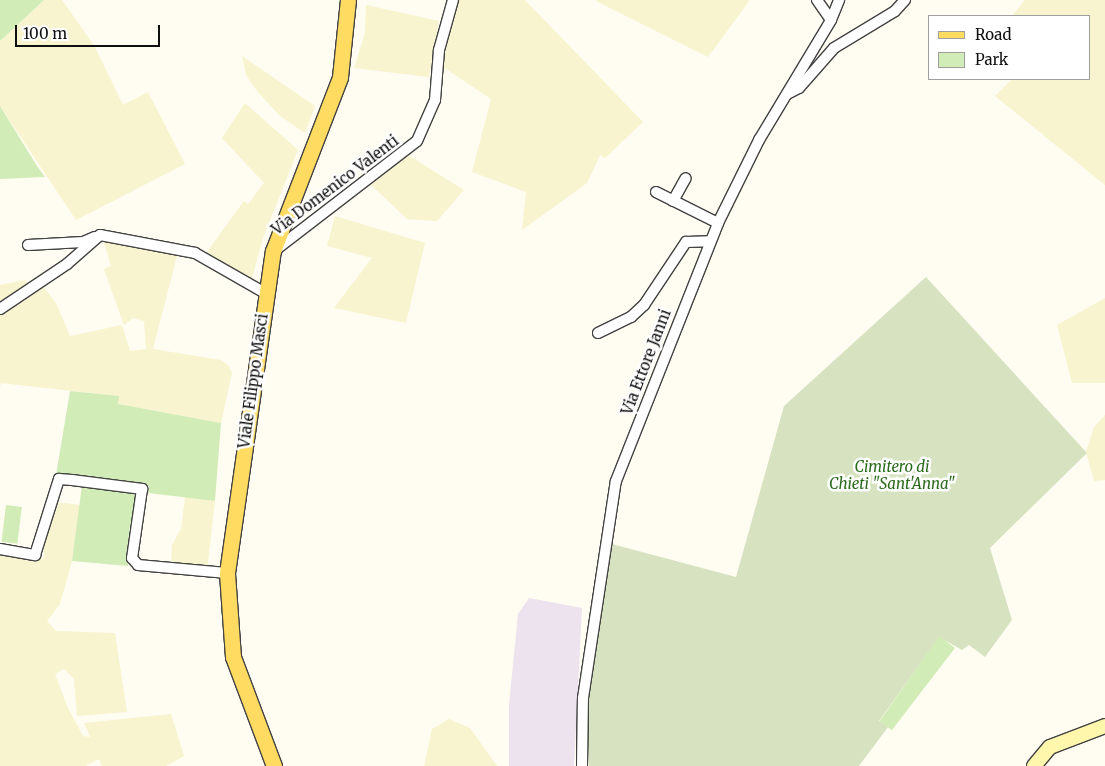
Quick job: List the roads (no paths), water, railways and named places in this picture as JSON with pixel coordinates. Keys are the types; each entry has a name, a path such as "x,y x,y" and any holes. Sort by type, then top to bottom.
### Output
{"main road":[{"name":"Viale Filippo Masci","path":"274,766 233,657 227,573 264,292 273,251 340,78 348,0"}],"street":[{"name":"Via Domenico Valenti","path":"273,251 417,141 435,100 439,50 453,0"},
{"path":"816,0 831,20"},
{"name":"Via Ettore Janni","path":"582,766 583,698 616,481 718,223 787,94 831,20 838,0"},
{"path":"787,94 799,88 834,48 895,11 905,0"},
{"path":"674,201 686,178"},
{"path":"656,192 718,223"},
{"path":"0,309 67,264 100,234"},
{"path":"28,245 83,242 100,234 195,253 264,292"},
{"path":"598,333 631,317 644,304 686,242 710,241"},
{"path":"0,549 35,555 59,480 72,480 142,489 132,558 138,565 227,573"},
{"path":"1034,766 1050,747 1105,726"}],"park label":[{"name":"Cimitero di Chieti \"Sant'Anna\"","path":"892,474"}]}
